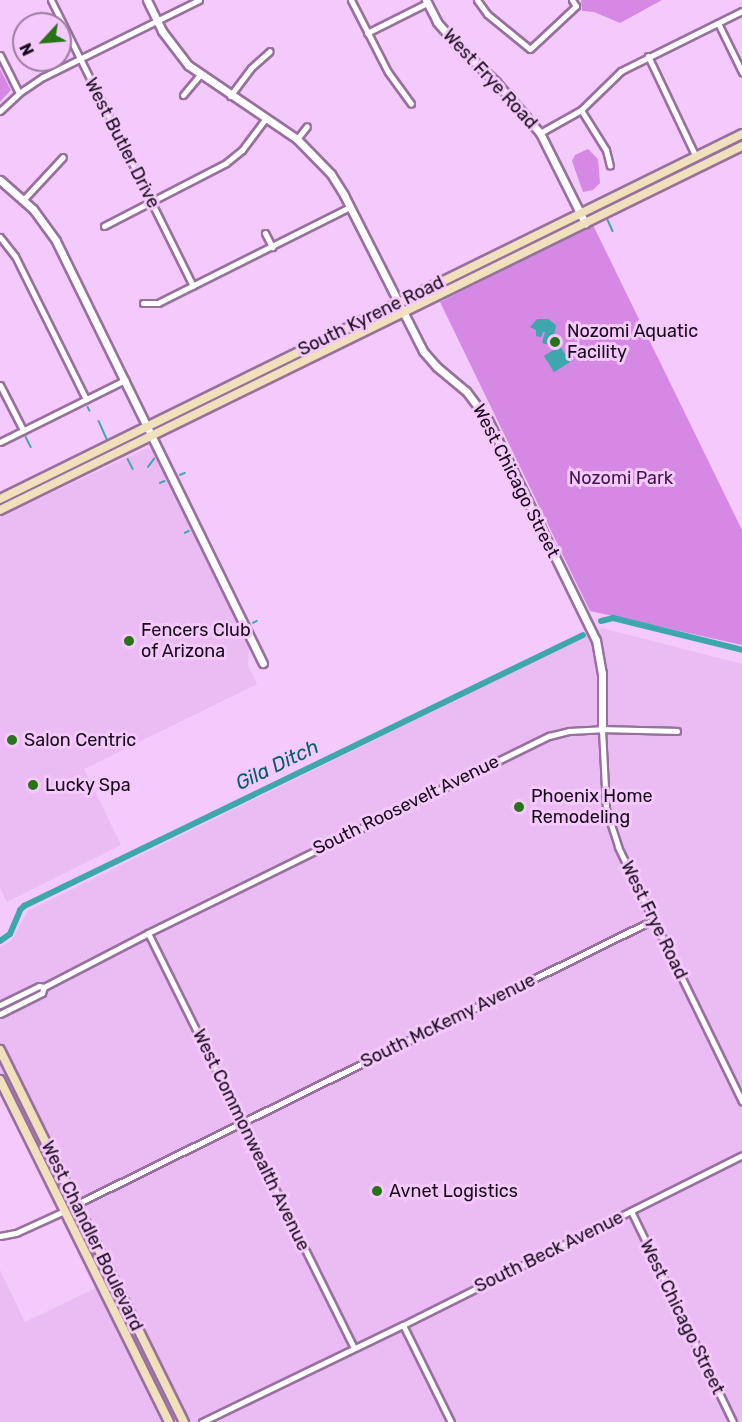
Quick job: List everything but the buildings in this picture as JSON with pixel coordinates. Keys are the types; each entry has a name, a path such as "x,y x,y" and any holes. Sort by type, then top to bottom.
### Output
{"main road":[{"name":"South Kyrene Road","path":"0,499 742,134"},
{"name":"South Kyrene Road","path":"0,510 742,146"},
{"name":"West Chandler Boulevard","path":"0,1050 184,1422"},
{"name":"West Chandler Boulevard","path":"0,1080 169,1422"}],"street":[{"name":"West Butler Drive","path":"51,0 193,286"},
{"name":"West Chicago Street","path":"147,0 157,21 182,58 200,75 297,139 331,174 350,207 402,313 431,361 466,391 488,420 589,624 600,655 602,729"},
{"path":"0,111 19,93 80,59 199,0"},
{"path":"351,0 388,72 411,104"},
{"path":"477,0 487,14 530,49 574,3"},
{"path":"367,33 427,2"},
{"name":"West Frye Road","path":"427,2 437,22 518,106 540,134 585,223"},
{"path":"540,134 581,110 609,80 648,56 742,11"},
{"path":"718,22 742,72"},
{"path":"230,96 251,68 270,51"},
{"path":"0,55 19,93"},
{"path":"648,56 696,157"},
{"path":"183,95 200,75"},
{"path":"581,110 606,150 610,166"},
{"path":"104,226 226,163 242,150 265,119"},
{"path":"297,139 307,126"},
{"path":"24,199 63,157"},
{"path":"0,180 24,199 56,241 262,663"},
{"path":"142,303 158,303 350,207"},
{"path":"265,233 272,247"},
{"path":"0,237 15,256 86,399"},
{"path":"0,442 125,380"},
{"path":"0,384 22,430"},
{"name":"West Frye Road","path":"602,729 606,809 618,847 742,1101"},
{"name":"South Roosevelt Avenue","path":"44,987 148,933 549,736 569,731 602,729 677,731"},
{"name":"South McKemy Avenue","path":"77,1204 653,920"},
{"name":"West Commonwealth Avenue","path":"148,933 354,1348"},
{"path":"0,1005 39,986 44,987 42,993 0,1014"},
{"name":"South Beck Avenue","path":"202,1422 403,1325 742,1155"},
{"path":"0,1236 16,1233 64,1210"},
{"name":"West Chicago Street","path":"631,1211 733,1422"},
{"path":"403,1325 451,1422"}],"shaded area":[{"path":"537,319 548,319 556,325 552,346 542,343 545,332 541,337 536,336 536,330 530,327"},
{"path":"560,346 570,362 554,372 544,356"},
{"path":"148,448 153,451 249,647 248,666 257,684 84,769 121,845 7,902 0,888 0,517"},
{"path":"602,628 742,664 742,1422 0,1422 0,1270 25,1322 102,1285 0,1080 0,947 11,941 28,911"}],"green space":[{"path":"581,0 662,0 620,23 594,12 582,11"},
{"path":"0,69 11,90 0,102"},
{"path":"588,149 598,159 600,183 593,190 583,192 572,161 575,155"},
{"name":"Nozomi Park","path":"593,225 742,530 742,645 590,611 440,302"}],"waterway":[{"path":"608,220 613,231"},
{"path":"88,407 90,411"},
{"path":"99,421 107,439"},
{"path":"26,437 31,447"},
{"path":"128,459 133,469"},
{"path":"148,467 154,459"},
{"path":"180,475 185,473"},
{"path":"160,483 165,481"},
{"path":"185,533 189,531"},
{"name":"Gila Ditch","path":"601,621 613,618 742,650"},
{"path":"253,623 257,621"},
{"name":"Gila Ditch","path":"0,941 10,934 24,906 583,635"}],"place":[{"name":"Nozomi Aquatic Facility","path":"555,342"},
{"name":"Fencers Club of Arizona","path":"129,641"},
{"name":"Salon Centric","path":"12,740"},
{"name":"Lucky Spa","path":"33,785"},
{"name":"Phoenix Home Remodeling","path":"519,807"},
{"name":"Avnet Logistics","path":"377,1191"}]}
